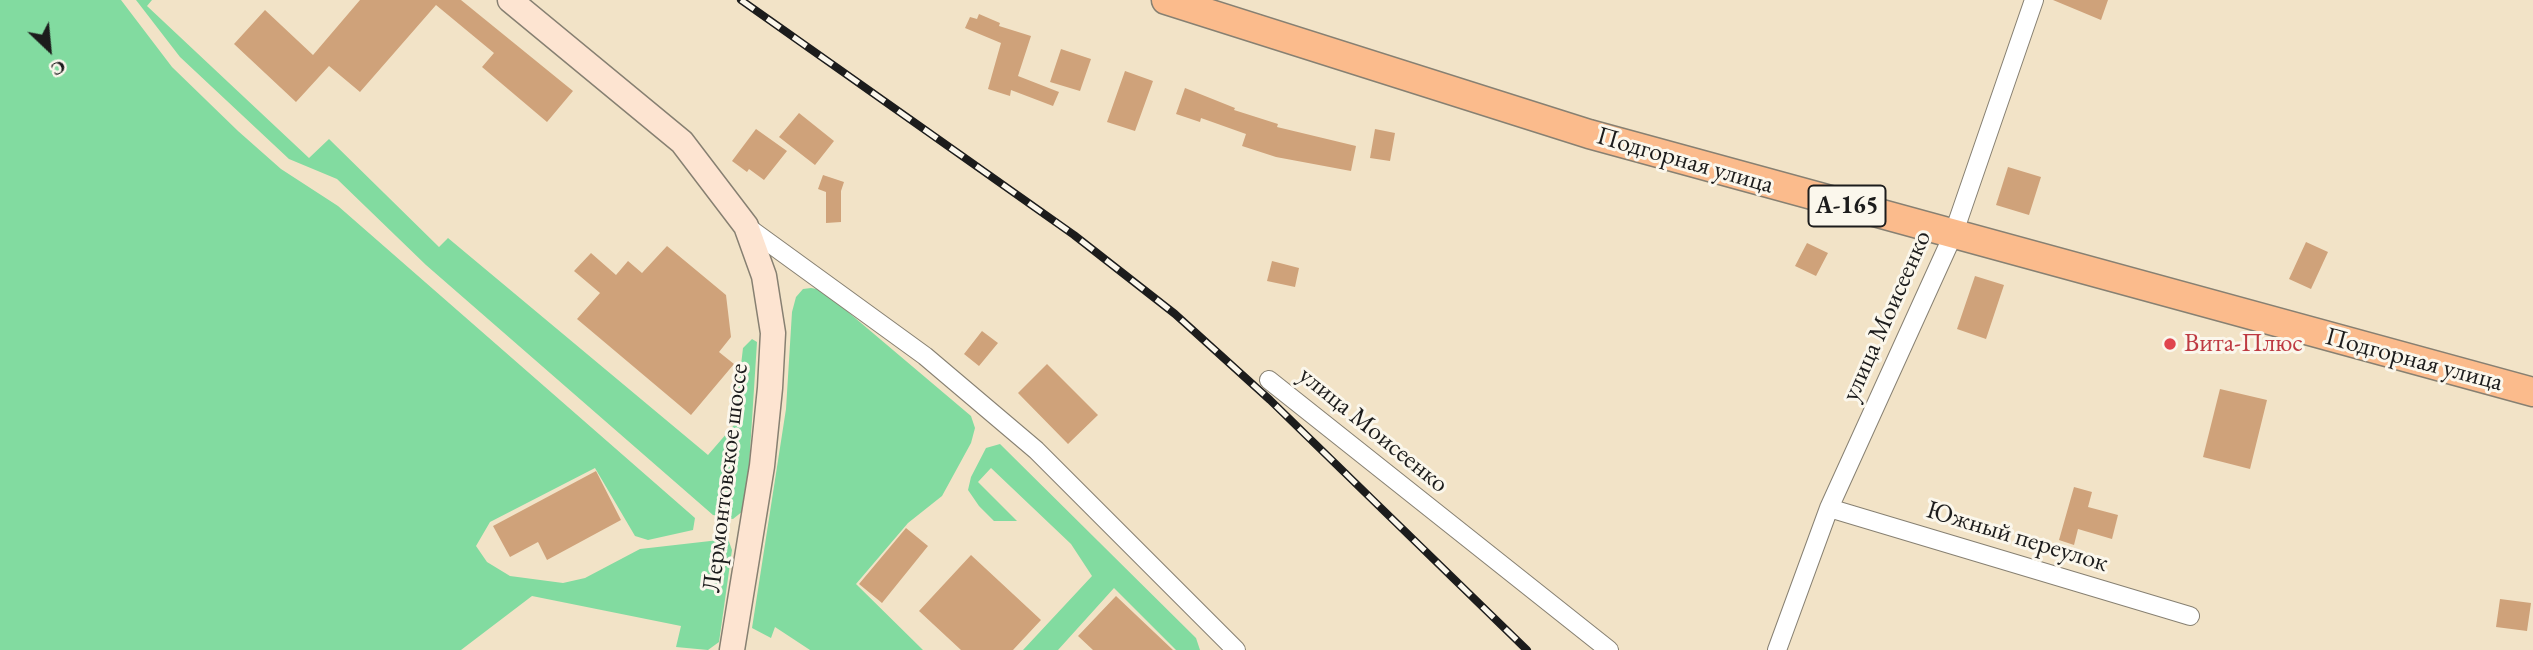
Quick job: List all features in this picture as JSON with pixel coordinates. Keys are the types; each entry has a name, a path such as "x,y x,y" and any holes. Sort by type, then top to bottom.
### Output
{"main road":[{"name":"Подгорная улица","path":"1166,0 1589,135 2533,392"}],"street":[{"name":"Лермонтовское шоссе","path":"510,0 682,142 747,226 764,276 773,333 762,466 732,650"},
{"name":"улица Моисеенко","path":"1777,650 1829,508 1952,236 2034,0"},
{"path":"747,226 925,356 1036,450 1236,650"},
{"name":"улица Моисеенко","path":"1269,380 1609,650"},
{"name":"Южный переулок","path":"1829,508 2190,616"}],"green space":[{"path":"0,0 121,0 172,67 238,131 281,169 338,206 695,518 693,530 648,540 635,536 595,468 490,522 476,546 487,562 510,576 563,583 585,578 640,549 728,539 732,550 719,642 708,650 676,647 681,626 532,596 461,650 0,650"},
{"path":"136,0 152,0 147,6 309,158 329,139 439,247 448,238 708,455 734,425 743,348 752,339 757,342 747,498 743,511 733,519 713,515 426,265 337,179 289,159 180,57"},
{"path":"803,289 822,290 971,416 975,428 971,443 942,496 908,523 856,584 923,650 810,650 775,627 771,638 752,628 786,409 792,312 796,297"},
{"path":"1000,444 1196,638 1200,650 1176,650 1114,588 1058,650 1023,650 1092,576 1071,544 991,468 978,482 1017,521 994,521 979,506 968,490 971,477 986,448"}],"building":[{"path":"360,0 461,0 573,91 547,122 482,67 494,53 436,5 360,92 329,66 296,102 234,44 265,10 313,55"},
{"path":"2053,0 2108,0 2101,20"},
{"path":"979,14 1000,23 999,26 1031,36 1018,76 1059,92 1053,106 1011,90 1010,96 988,89 1001,43 965,28 970,17 977,19"},
{"path":"1061,49 1091,59 1080,91 1050,82"},
{"path":"1125,71 1153,81 1135,131 1107,122"},
{"path":"1185,88 1235,108 1234,110 1278,124 1277,127 1356,146 1351,171 1276,157 1242,146 1246,134 1201,118 1200,122 1176,114"},
{"path":"799,113 834,141 815,165 779,137"},
{"path":"756,129 787,151 764,180 732,161"},
{"path":"1375,129 1395,133 1390,161 1370,158"},
{"path":"2008,167 2041,177 2029,215 1996,205"},
{"path":"823,175 844,182 841,191 841,222 826,223 826,192 818,189"},
{"path":"2306,242 2328,252 2311,289 2289,279"},
{"path":"1807,243 1828,253 1816,276 1795,266"},
{"path":"667,246 726,295 731,337 719,352 734,364 691,415 577,319 600,293 574,271 591,253 616,275 628,261 642,273"},
{"path":"1272,261 1299,268 1295,287 1267,281"},
{"path":"1975,276 2004,285 1986,339 1957,329"},
{"path":"982,331 998,343 979,366 964,354"},
{"path":"1047,364 1098,415 1068,444 1018,393"},
{"path":"2220,389 2267,400 2250,469 2203,457"},
{"path":"596,471 621,520 547,560 538,542 510,557 493,526"},
{"path":"2074,487 2092,492 2088,507 2118,515 2112,539 2078,529 2074,545 2059,540"},
{"path":"906,528 928,546 882,603 859,584"},
{"path":"971,555 1041,620 1013,650 961,650 919,611"},
{"path":"1116,596 1173,650 1093,650 1078,636"},
{"path":"2500,599 2531,603 2527,631 2496,627"}],"railway":[{"path":"741,0 1074,235 1175,314 1270,400 1527,650"}],"place":[{"name":"Вита-Плюс","path":"2170,344"}]}
